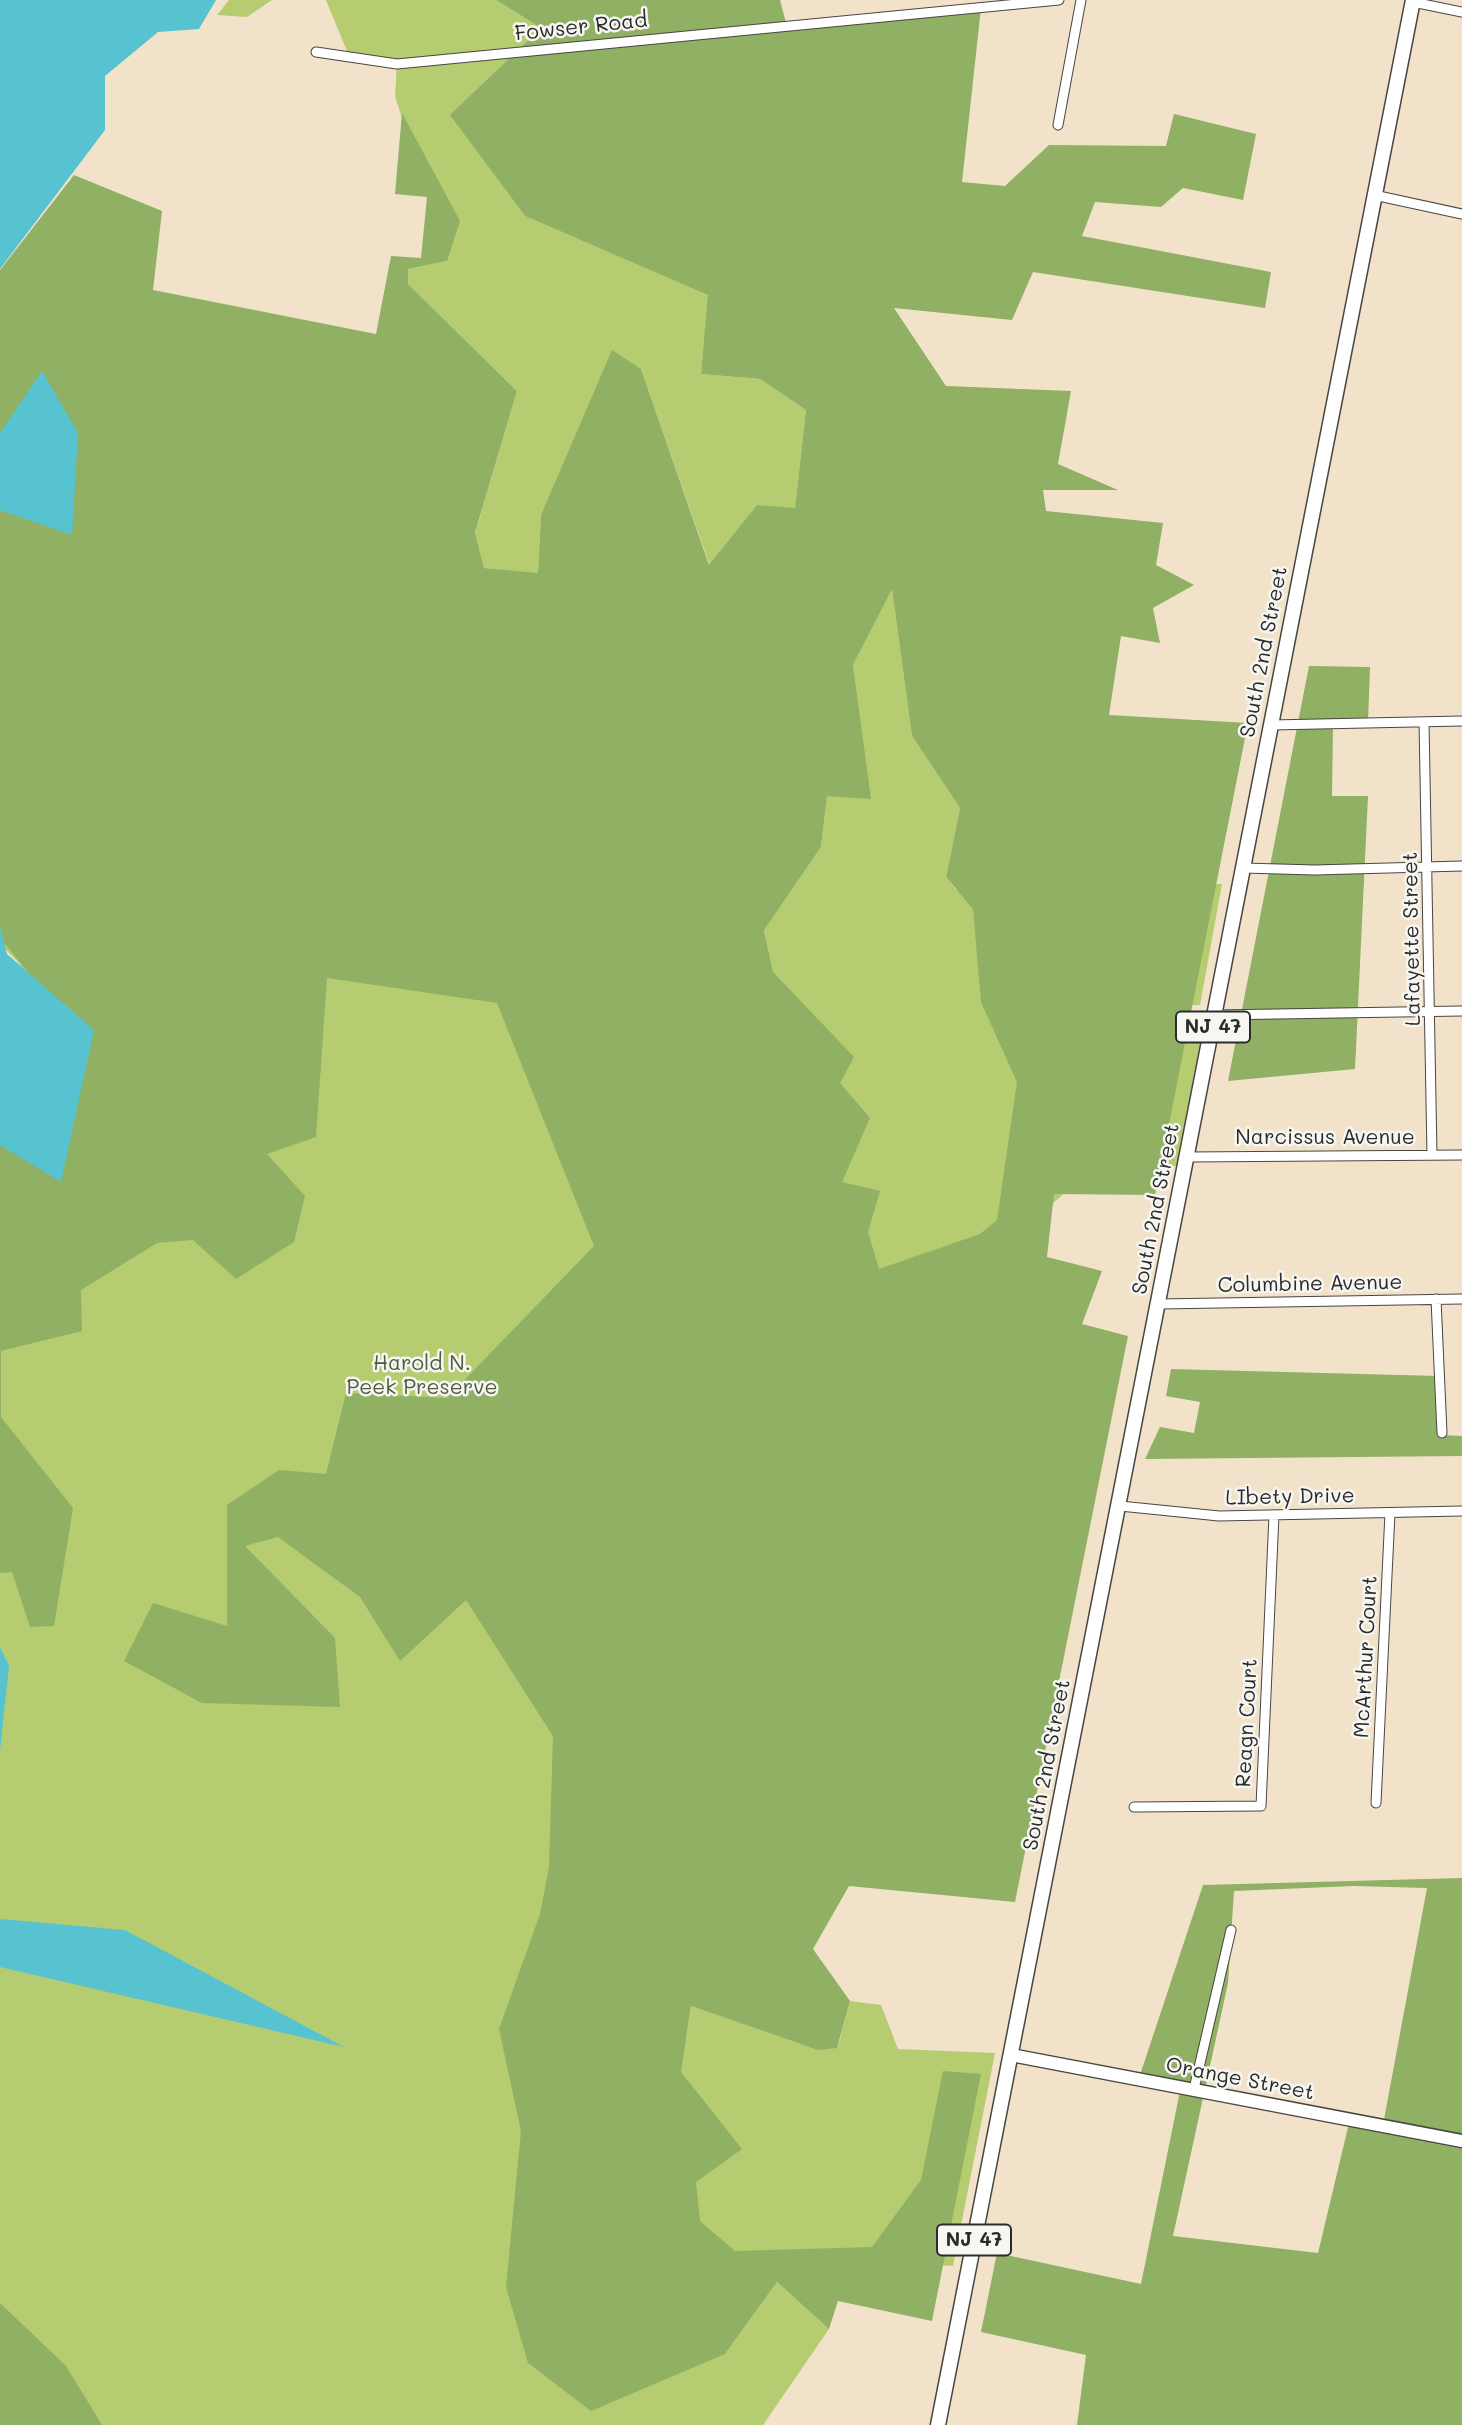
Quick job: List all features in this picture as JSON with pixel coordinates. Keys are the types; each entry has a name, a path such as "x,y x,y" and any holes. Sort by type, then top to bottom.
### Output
{"main road":[{"name":"South 2nd Street","path":"938,2425 1413,1"},
{"name":"Orange Street","path":"1011,2054 1462,2141"}],"street":[{"name":"Fowser Road","path":"316,52 397,64 1059,0"},
{"path":"1058,125 1081,0"},
{"path":"1413,1 1462,12"},
{"path":"1374,195 1462,214"},
{"path":"1271,724 1462,721"},
{"name":"Lafayette Street","path":"1424,722 1432,1012 1432,1155"},
{"path":"1243,868 1315,870 1462,866"},
{"path":"1215,1015 1462,1011"},
{"name":"Narcissus Avenue","path":"1188,1157 1462,1155"},
{"name":"Columbine Avenue","path":"1159,1304 1462,1298"},
{"path":"1436,1299 1443,1433"},
{"name":"LIbety Drive","path":"1120,1506 1219,1516 1462,1511"},
{"name":"McArthur Court","path":"1376,1803 1390,1513"},
{"name":"Reagn Court","path":"1134,1807 1261,1806 1274,1515"},
{"path":"1194,2089 1231,1930"}],"green space":[{"path":"229,0 272,0 247,17 217,15"},
{"path":"326,0 496,0 541,28 451,115 525,216 709,295 701,374 760,379 806,410 795,509 757,505 710,566 641,369 541,515 538,574 484,568 475,534 517,391 408,284 408,269 447,261 395,96 397,63 349,56"},
{"path":"496,0 780,0 787,27 981,8 962,182 1005,186 1049,145 1166,146 1174,114 1256,134 1243,200 1183,188 1161,207 1095,202 1082,236 1271,272 1265,308 1033,272 1012,320 894,308 946,386 1071,391 1058,464 1118,490 1043,490 1046,511 1163,523 1156,565 1194,585 1153,608 1160,643 1121,636 1109,715 1248,723 1155,1195 1054,1194 1047,1257 1102,1271 1082,1324 1128,1336 1015,1902 849,1886 813,1949 850,2001 837,2048 818,2050 691,2006 681,2072 742,2149 696,2182 700,2221 735,2251 872,2247 921,2180 943,2071 981,2074 932,2321 838,2301 829,2329 777,2282 725,2354 591,2411 528,2363 506,2287 521,2131 499,2029 540,1914 549,1867 553,1736 466,1600 400,1661 360,1597 278,1537 245,1546 335,1638 340,1707 202,1703 124,1661 153,1603 227,1626 227,1505 279,1470 326,1474 346,1393 447,1398 594,1246 497,1003 327,978 316,1137 267,1154 305,1196 294,1242 236,1279 193,1240 157,1243 81,1290 82,1331 1,1351 1,1417 73,1508 54,1626 30,1627 12,1572 0,1573 0,1132 58,1009 0,938 0,270 74,175 162,211 153,290 376,334 391,256 421,258 427,197 395,194 402,113 460,221 447,261 408,269 408,284 517,391 475,533 484,568 538,573 541,515 612,350 641,369 709,565 757,505 795,508 806,410 760,379 701,374 708,295 525,216 450,115 541,28","holes":["892,589 912,736 960,808 946,877 973,909 981,1002 1017,1082 997,1220 980,1234 879,1269 868,1232 880,1191 842,1182 870,1118 840,1083 854,1057 773,972 764,930 821,847 827,796 871,799 853,665"]},
{"name":"Harold N. Peek Preserve","path":"892,588 912,736 960,808 946,877 956,890 1222,884 1200,1005 984,1009 1170,1030 1214,1030 1186,1166 1093,1168 1001,1249 552,1894 686,2040 691,2006 804,2045 838,2046 850,2001 881,2005 898,2049 995,2053 953,2266 510,2244 725,2354 777,2282 829,2329 763,2425 0,2425 0,1108 32,987 19,963 0,944 0,935 831,1035 811,1012 781,1013 764,929 821,847 827,795 870,798 853,665"},
{"path":"1309,666 1370,667 1368,722 1333,725 1332,796 1368,796 1355,1069 1228,1081"},
{"path":"1171,1369 1438,1376 1439,1435 1462,1436 1462,1456 1145,1459 1160,1427 1194,1433 1200,1402 1166,1396"},
{"path":"1462,1878 1462,2425 1077,2425 1086,2355 981,2332 997,2253 1141,2284 1181,2086 1139,2078 1203,1885","holes":["1354,1886 1427,1888 1383,2125 1350,2119 1318,2253 1173,2236 1228,1983 1234,1891"]},
{"path":"0,2303 66,2366 102,2425 0,2425"}],"water":[{"path":"0,0 216,0 199,29 158,32 105,76 105,130 0,269"},
{"path":"42,371 78,433 72,535 0,510 0,433"},
{"path":"0,927 7,954 94,1030 61,1182 0,1145"},
{"path":"0,1647 9,1666 0,1750"},
{"path":"0,1919 125,1930 344,2047 0,1967"}]}
